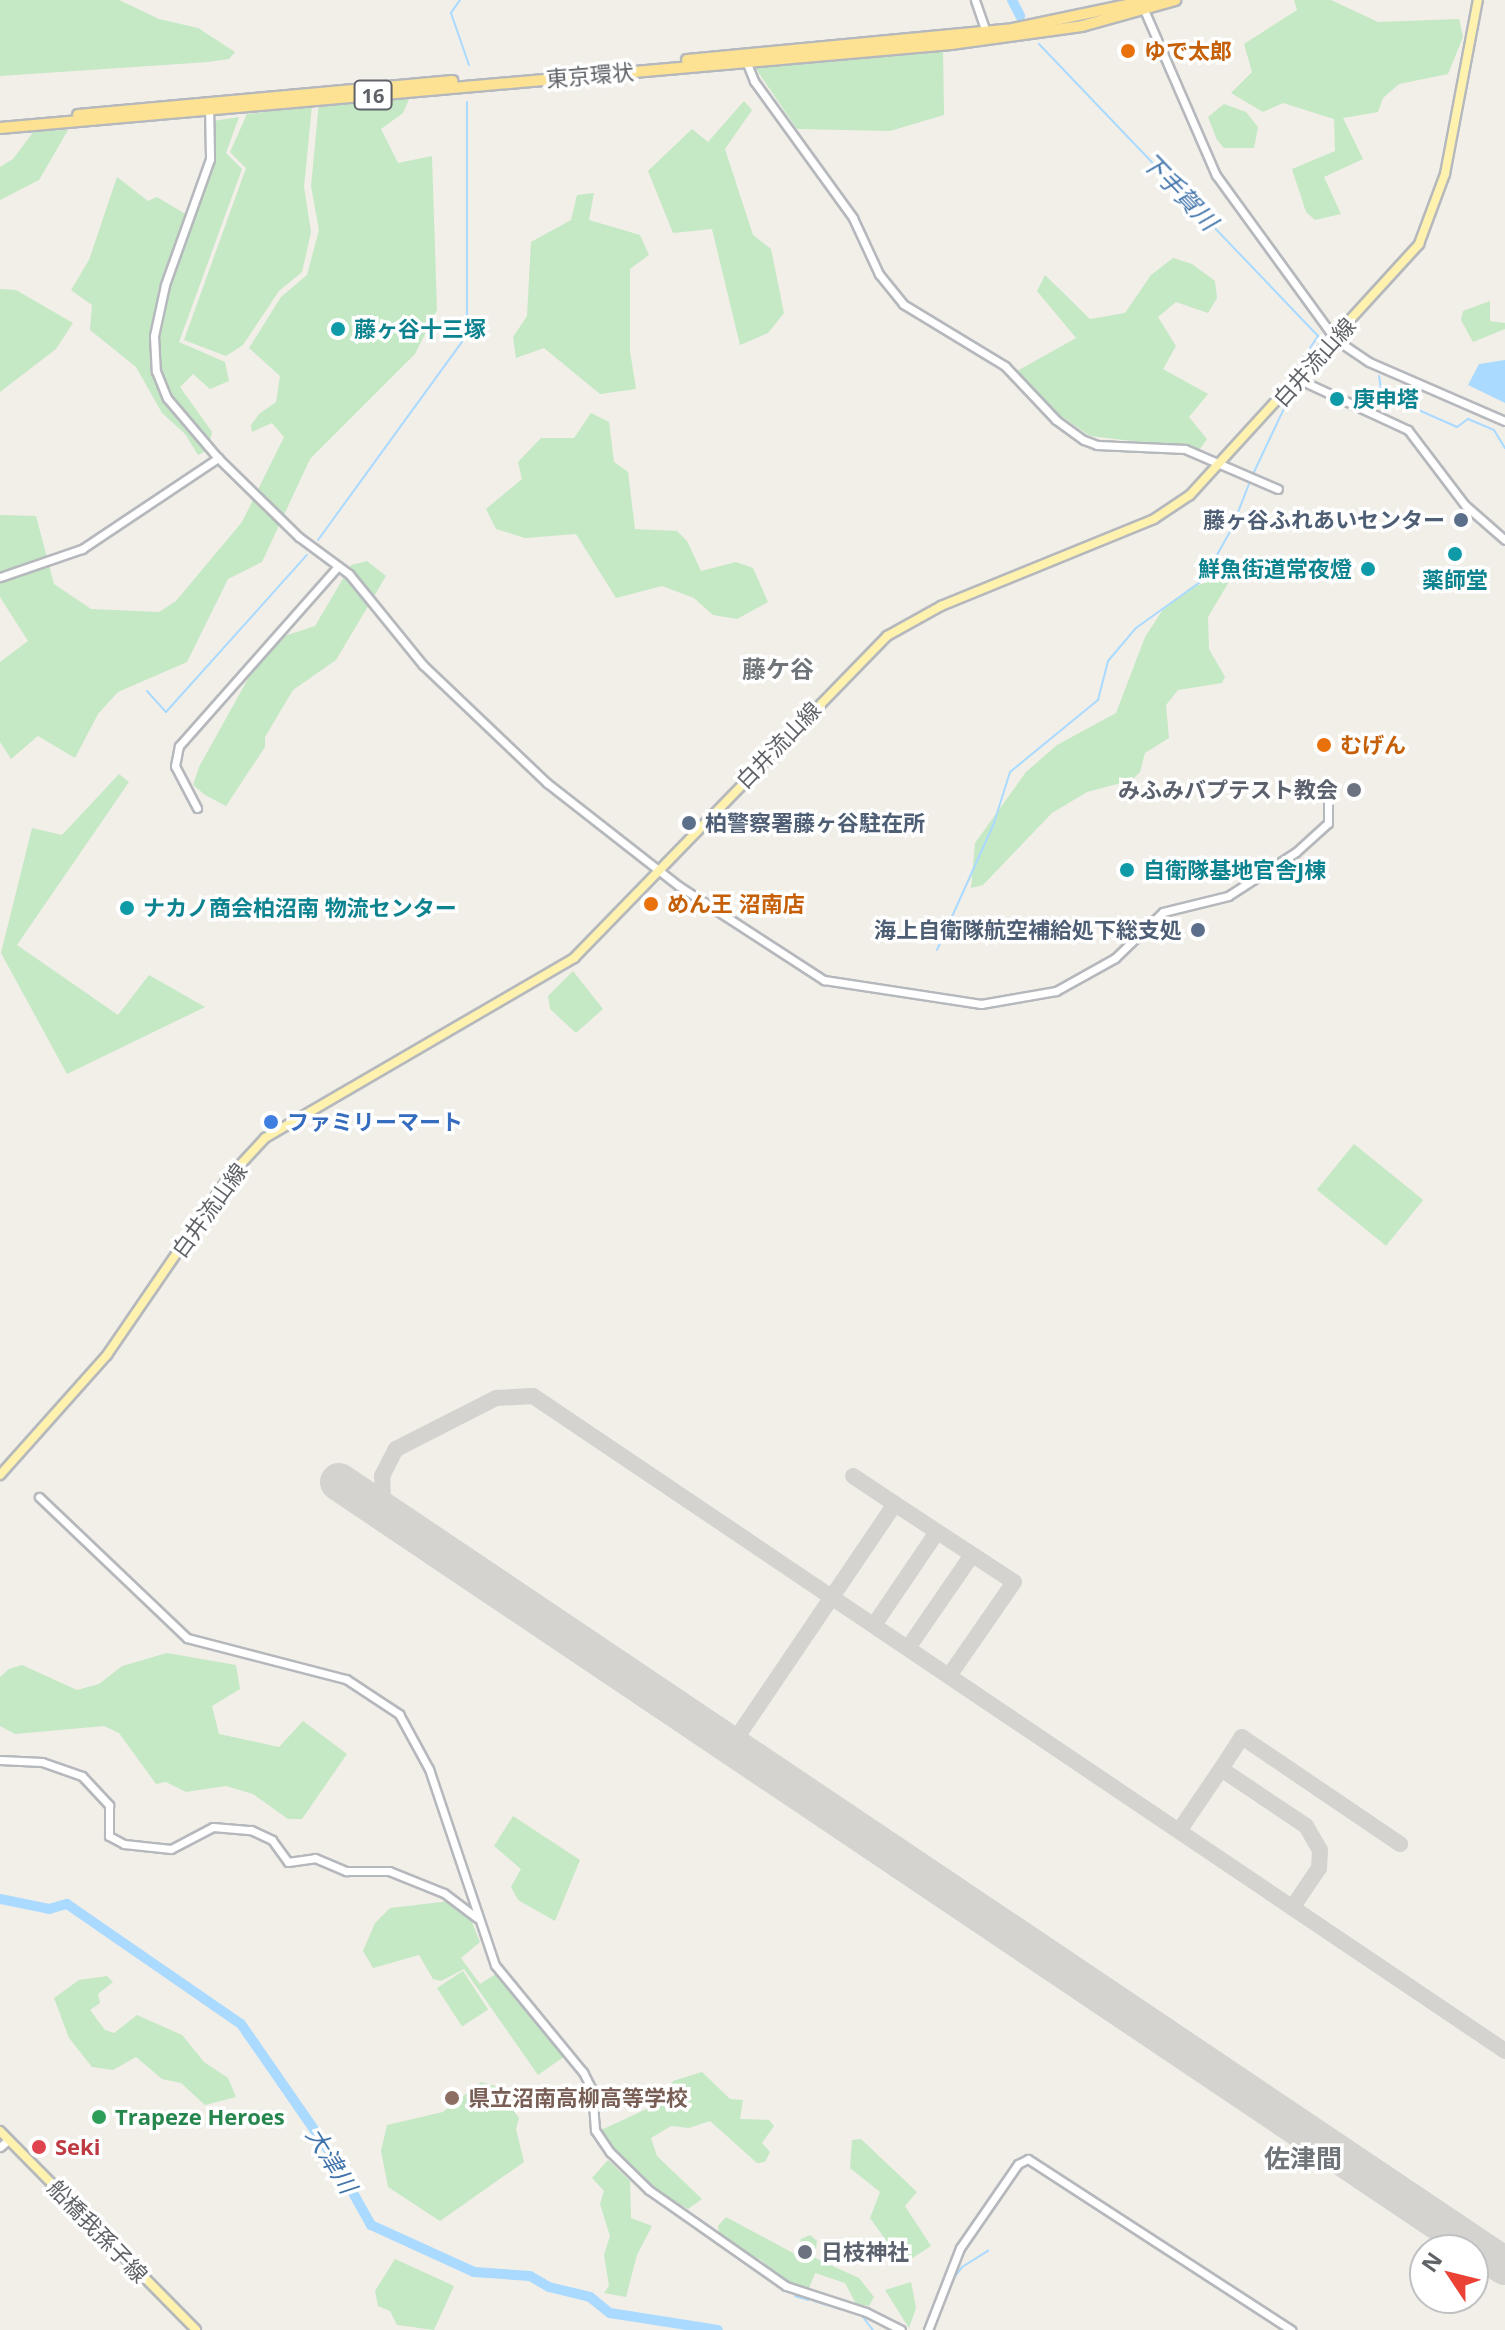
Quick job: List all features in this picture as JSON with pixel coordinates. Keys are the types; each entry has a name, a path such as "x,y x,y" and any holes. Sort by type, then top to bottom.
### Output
{"highway":[{"name":"東京環状","path":"0,128 81,118 987,36 1144,3 1175,0"},
{"name":"東京環状","path":"0,122 81,118"}],"main road":[{"name":"白井流山線","path":"0,1475 107,1355 228,1178 265,1138 557,971 887,636 941,606 1154,519 1190,495 1408,260 1430,221 1445,174 1478,0"},
{"name":"船橋我孫子線","path":"0,2131 196,2330"}],"street":[{"path":"975,0 987,36"},
{"path":"1144,3 1216,175 1335,339 1369,362 1505,421"},
{"path":"746,58 754,81 853,218 879,274 903,304 1005,366 1056,420 1084,440 1097,445 1185,449 1278,489"},
{"path":"210,106 210,159 165,285 153,348 167,398 218,458 292,530 338,566 423,665 518,758 701,901 831,983 1002,1004 1070,984 1115,958 1173,906 1234,893 1325,826 1328,791"},
{"path":"1298,379 1408,430 1465,505 1505,540"},
{"path":"0,577 82,549 218,458"},
{"path":"197,808 175,766 179,746 338,566"},
{"path":"39,1497 187,1638 346,1679 391,1706 411,1731 424,1757 479,1920 504,1980 589,2084 596,2133 649,2190 794,2291 866,2312 901,2330"},
{"path":"0,1760 42,1762 82,1776 109,1805 109,1836 124,1844 171,1849 217,1826 251,1830 272,1840 288,1862 315,1858 346,1871 389,1871 444,1893 479,1920"},
{"path":"0,2147 8,2140"},
{"path":"928,2330 960,2248 1018,2164 1028,2159 1291,2330"}],"green space":[{"path":"0,0 119,0 159,19 198,28 235,52 229,59 208,62 0,76"},
{"path":"1294,0 1331,0 1378,22 1459,19 1463,37 1448,74 1399,84 1383,98 1378,112 1343,118 1363,159 1324,177 1341,214 1315,220 1306,212 1292,169 1335,151 1334,119 1283,103 1263,112 1231,93 1252,72 1244,44 1297,10"},
{"path":"943,50 944,115 890,131 797,129 754,66"},
{"path":"410,97 403,113 381,129 398,163 432,156 437,310 415,354 310,459 262,562 228,579 187,662 118,692 98,714 75,758 38,736 11,759 0,742 0,662 28,641 0,597 0,515 36,516 54,584 91,609 159,612 176,601 242,522 284,437 272,423 252,432 251,425 259,414 276,402 280,376 249,348 281,297 307,275 319,230 311,186 319,102"},
{"path":"744,101 752,110 725,149 753,235 771,249 784,313 768,333 740,345 712,229 673,233 648,171 692,129 708,142"},
{"path":"1224,104 1246,112 1258,127 1254,148 1224,148 1217,140 1208,117"},
{"path":"312,106 304,187 311,232 302,272 279,291 243,345 226,356 184,340 246,168 230,152 247,114"},
{"path":"239,117 226,153 242,169 179,342 225,362 229,381 210,389 193,374 180,387 212,432 208,450 198,455 185,434 162,413 136,367 90,330 92,305 71,290 89,260 117,177 148,201 157,197 192,218 213,121"},
{"path":"68,130 39,180 0,200 0,167 13,159 34,131"},
{"path":"594,193 589,220 640,235 649,255 630,269 630,351 636,389 600,394 544,348 516,358 513,337 527,316 531,242 571,220 577,195"},
{"path":"1173,258 1192,264 1215,281 1217,298 1208,313 1176,302 1158,317 1176,346 1163,369 1208,394 1189,417 1207,439 1200,449 1090,436 1048,407 1017,371 1076,338 1037,291 1045,275 1090,319 1125,313 1151,275"},
{"path":"0,289 16,290 73,323 56,349 0,392"},
{"path":"1490,301 1490,321 1505,323 1505,329 1473,342 1461,320 1463,311"},
{"path":"591,413 609,422 614,462 628,472 635,529 677,531 687,541 701,571 736,562 753,568 768,602 737,619 713,615 694,598 662,586 616,598 576,534 525,538 496,529 486,509 522,479 518,462 541,438 574,438"},
{"path":"367,561 386,576 336,660 293,690 265,737 265,747 226,806 205,795 193,785 199,767 269,641 315,626 351,565"},
{"path":"1233,575 1208,617 1209,649 1225,677 1222,683 1178,690 1166,705 1169,738 1145,753 1140,772 1132,780 1087,792 1052,813 983,885 971,888 975,843 1026,772 1057,745 1116,713 1145,637 1162,611 1191,587"},
{"path":"119,774 129,782 17,945 118,1015 149,975 205,1007 67,1074 1,953 32,828 62,835"},
{"path":"573,971 603,1009 576,1033 550,1009 548,996"},
{"path":"1354,1144 1423,1200 1386,1246 1317,1190"},
{"path":"167,1653 236,1665 240,1689 212,1706 219,1734 279,1747 303,1721 347,1754 302,1819 288,1819 253,1794 226,1786 186,1792 166,1782 156,1784 119,1733 104,1726 15,1734 0,1726 0,1677 9,1669 22,1665 77,1690 99,1684 122,1666"},
{"path":"513,1816 580,1860 555,1921 518,1900 511,1887 521,1869 494,1846"},
{"path":"450,1901 469,1915 480,1942 461,1958 480,1984 496,1974 565,2056 538,2075 464,1969 441,1981 433,1979 419,1955 373,1968 363,1951 375,1923 390,1908"},
{"path":"463,1971 488,2010 462,2026 437,1988"},
{"path":"107,1976 113,1982 98,1994 100,2003 90,2010 105,2030 114,2033 137,2015 182,2035 204,2062 228,2078 236,2097 205,2105 181,2083 162,2079 136,2057 113,2070 92,2067 69,2038 54,1998 79,1980"},
{"path":"702,2072 730,2099 743,2100 740,2119 769,2120 774,2126 762,2143 770,2152 765,2162 757,2163 710,2121 689,2128 671,2126 651,2138 657,2156 702,2199 688,2209 650,2187 599,2131 664,2101 673,2081"},
{"path":"481,2082 495,2086 519,2118 516,2129 524,2162 440,2221 388,2187 381,2151 387,2125 443,2112"},
{"path":"861,2139 917,2192 905,2206 931,2246 903,2264 870,2218 880,2192 850,2168 852,2140"},
{"path":"608,2160 630,2181 631,2218 652,2226 637,2255 626,2297 604,2293 609,2286 604,2255 610,2236 600,2204 604,2191 592,2178"},
{"path":"726,2217 795,2254 801,2239 810,2235 817,2241 815,2258 859,2278 874,2297 869,2306 856,2304 845,2283 815,2273 808,2291 787,2284 761,2260 720,2239 718,2226"},
{"path":"395,2259 454,2286 434,2330 397,2325 390,2311 378,2306 375,2291"},
{"path":"911,2282 916,2308 909,2328 885,2290"}],"water":[{"path":"1505,360 1505,403 1468,385 1479,364"}],"waterway":[{"path":"460,0 451,13 469,65"},
{"name":"下手賀川","path":"1012,0 1020,16"},
{"name":"下手賀川","path":"1039,44 1321,339"},
{"path":"318,540 467,335 467,102"},
{"path":"1286,384 1318,336"},
{"name":"下手賀川","path":"1379,376 1382,394 1457,427 1468,419 1494,430 1505,448"},
{"path":"1254,472 1290,396"},
{"path":"937,950 994,823 1010,772 1098,700 1108,661 1136,628 1203,580 1231,530 1249,484"},
{"path":"147,691 166,712 307,555"},
{"name":"大津川","path":"0,1899 49,1909 67,1904 241,2024 333,2157 371,2225 474,2272 530,2276 549,2287 590,2297 610,2313 718,2330"},
{"path":"950,2283 962,2267 988,2251"},
{"path":"795,2296 808,2300"},
{"path":"814,2301 841,2309"},
{"path":"850,2312 860,2313 873,2330"}],"taxiway":[{"path":"391,1517 383,1500 382,1476 396,1449 496,1398 533,1396 1505,2051"},
{"path":"853,1476 895,1504"},
{"path":"731,1746 895,1504 1014,1582 949,1676"},
{"path":"874,1625 937,1532"},
{"path":"908,1648 972,1555"},
{"path":"1221,1769 1242,1737 1400,1844"},
{"path":"1179,1831 1221,1769 1306,1826 1320,1850 1319,1868 1292,1908"},
{"path":"1502,2264 1505,2260"}],"runway":[{"path":"339,1482 1505,2266"}],"place":[{"name":"ゆで太郎","path":"1128,51"},
{"name":"藤ヶ谷十三塚","path":"338,329"},
{"name":"庚申塔","path":"1337,399"},
{"name":"藤ヶ谷ふれあいセンター","path":"1461,520"},
{"name":"薬師堂","path":"1455,554"},
{"name":"鮮魚街道常夜燈","path":"1368,569"},
{"name":"むげん","path":"1324,745"},
{"name":"みふみバプテスト教会","path":"1354,790"},
{"name":"柏警察署藤ヶ谷駐在所","path":"689,823"},
{"name":"自衛隊基地官舎J棟","path":"1127,870"},
{"name":"めん王 沼南店","path":"651,904"},
{"name":"ナカノ商会柏沼南 物流センター","path":"127,908"},
{"name":"海上自衛隊航空補給処下総支処","path":"1198,930"},
{"name":"ファミリーマート","path":"271,1122"},
{"name":"県立沼南高柳高等学校","path":"452,2098"},
{"name":"Trapeze Heroes","path":"99,2117"},
{"name":"Seki","path":"39,2147"},
{"name":"日枝神社","path":"805,2252"}],"district":[{"name":"藤ケ谷","path":"778,669"},
{"name":"佐津間","path":"1303,2159"}]}
